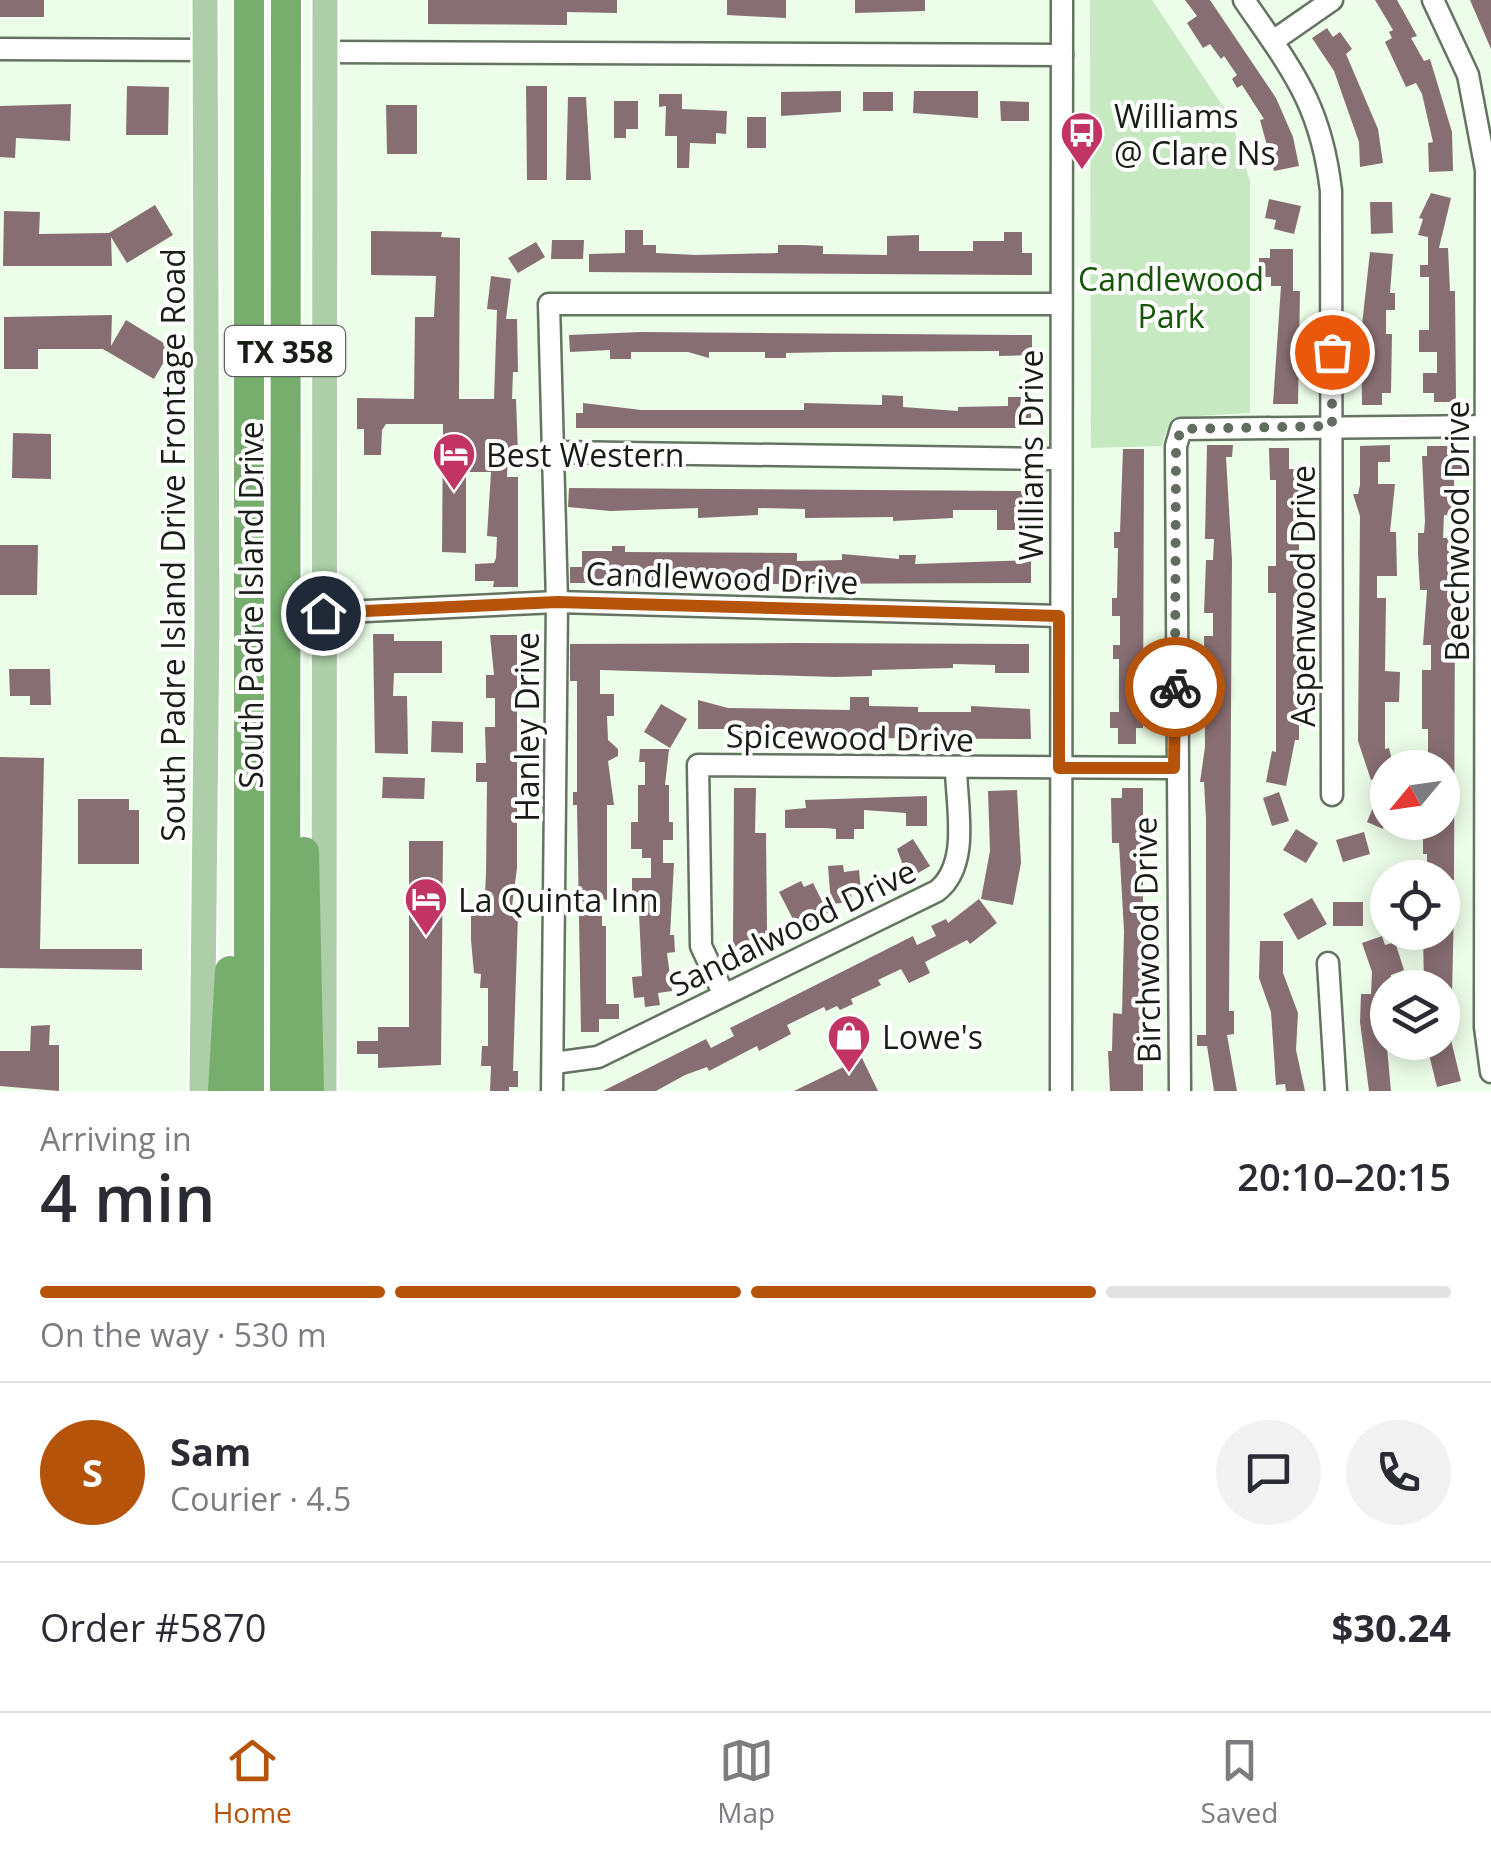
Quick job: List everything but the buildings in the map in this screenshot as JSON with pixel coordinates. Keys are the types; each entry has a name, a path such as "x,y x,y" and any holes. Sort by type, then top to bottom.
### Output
{"highway":[{"name":"South Padre Island Drive","path":"248,1091 249,0"},
{"name":"South Padre Island Drive","path":"285,1091 286,0"},
{"path":"284,702 300,744 309,1091"},
{"path":"223,1091 235,903 249,784"}],"main road":[{"name":"South Padre Island Drive Frontage Road","path":"202,1091 207,626 204,0"},
{"path":"324,1091 325,0"}],"street":[{"name":"Williams Drive","path":"1061,1091 1062,0"},
{"name":"Aspenwood Drive","path":"1244,0 1311,103 1327,157 1332,795"},
{"path":"1273,41 1332,0"},
{"name":"Beechwood Drive","path":"1433,0 1468,75 1480,121 1486,170 1485,1027 1491,1072"},
{"path":"0,49 205,50"},
{"path":"325,52 1062,55"},
{"name":"Hanley Drive","path":"552,1091 557,602 549,304 1061,304"},
{"path":"1332,426 1488,426"},
{"name":"Birchwood Drive","path":"1180,1091 1174,768 1176,446 1181,429 1332,426"},
{"path":"555,452 1060,459"},
{"name":"Candlewood Drive","path":"323,613 557,602 1059,616"},
{"name":"Spicewood Drive","path":"723,993 701,946 698,765 956,770 1174,768"},
{"name":"Sandalwood Drive","path":"554,1062 598,1057 723,993 938,892 952,880 958,861 956,770"},
{"path":"1328,963 1336,1091"}],"green space":[{"name":"Candlewood Park","path":"1090,0 1152,0 1230,117 1250,181 1250,413 1180,417 1166,432 1162,446 1091,448"}],"way so far":[{"path":"1175,687 1176,446 1181,429 1332,426 1332,352"}],"place":[{"name":"Williams @ Clare Ns","path":"1082,171"},
{"name":"Best Western","path":"454,492"},
{"name":"La Quinta Inn","path":"426,937"},
{"name":"Lowe's","path":"849,1074"}],"route":[{"path":"323,613 557,602 1059,616 1059,768 1174,768 1175,687"}]}
